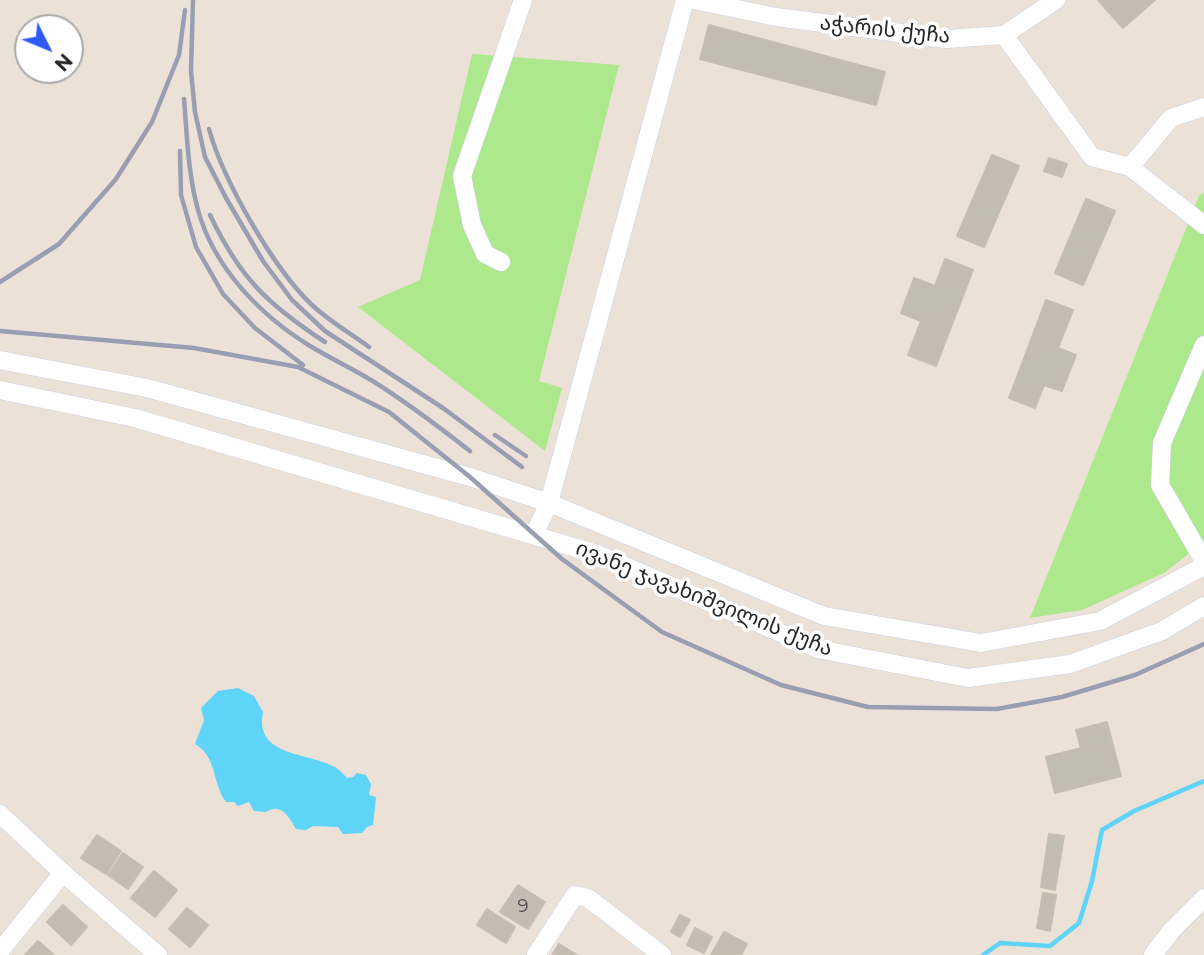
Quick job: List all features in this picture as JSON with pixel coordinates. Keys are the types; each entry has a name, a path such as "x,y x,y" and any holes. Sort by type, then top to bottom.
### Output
{"street":[{"path":"501,262 485,254 476,235 462,176 523,0"},
{"path":"534,535 549,503 685,0"},
{"name":"აჭარის ქუჩა","path":"694,0 776,17 947,39 1004,35"},
{"path":"1056,0 1004,35 1092,157 1130,167 1204,225"},
{"path":"1130,167 1171,118 1204,107"},
{"path":"0,360 147,388 470,477 549,503 824,616 981,643 1100,621 1204,563 1160,485 1162,443 1204,345"},
{"name":"ივანე ჯავახიშვილის ქუჩა","path":"0,390 135,418 617,561 818,649 968,678 1070,664 1162,631 1204,606"},
{"path":"0,814 158,955"},
{"path":"0,951 63,873"},
{"path":"536,955 575,895 588,898 662,955"},
{"path":"1153,955 1171,931 1204,898"}],"green space":[{"path":"472,54 619,65 539,381 562,388 545,451 358,307 420,280"},
{"path":"1204,192 1204,542 1164,573 1082,610 1030,618 1199,196"}],"water":[{"path":"238,688 254,696 263,712 262,727 275,745 335,767 347,778 357,773 366,775 371,784 369,795 376,797 373,825 362,833 343,834 338,827 313,826 306,830 296,829 280,810 254,811 249,802 238,806 234,802 226,802 207,755 195,744 204,720 201,708 218,691"}],"building":[{"path":"1098,0 1155,0 1123,28"},
{"path":"709,25 885,72 876,105 700,59"},
{"path":"992,155 1019,166 984,247 957,236"},
{"path":"1049,158 1067,164 1062,177 1044,171"},
{"path":"1086,199 1115,211 1083,285 1055,273"},
{"path":"945,259 973,270 936,366 908,355 921,321 901,313 914,278 935,286"},
{"path":"1046,300 1073,310 1058,348 1076,355 1062,391 1044,385 1035,408 1009,398"},
{"path":"1107,722 1121,776 1055,793 1046,757 1081,748 1076,730"},
{"path":"1049,834 1064,836 1055,890 1041,887"},
{"path":"97,835 121,851 106,874 81,858"},
{"path":"123,853 143,867 128,889 108,875"},
{"path":"154,871 177,890 155,917 131,898"},
{"path":"518,885 545,902 528,929 500,912"},
{"path":"1043,893 1056,895 1050,931 1037,928"},
{"path":"63,905 87,927 71,945 47,922"},
{"path":"187,908 208,925 190,947 169,929"},
{"path":"487,909 515,927 506,943 477,925"},
{"path":"680,915 690,920 680,937 671,932"},
{"path":"695,928 712,937 704,953 687,945"},
{"path":"724,932 747,944 741,955 711,955"},
{"path":"38,941 54,955 25,955"},
{"path":"559,944 577,955 552,955"}],"waterway":[{"path":"983,955 1000,943 1050,946 1079,923 1092,881 1102,830 1134,811 1204,781"}],"railway":[{"path":"193,0 191,71 195,112 205,157 263,261 292,300 325,331 443,408 522,467"},
{"path":"0,282 59,244 116,179 152,122 179,55 185,10"},
{"path":"184,99 190,169 198,210 215,251 241,288 291,334 384,388 470,451"},
{"path":"209,129 237,197 281,269 312,305 369,347"},
{"path":"180,151 181,195 196,247 223,294 255,328 303,365"},
{"path":"210,215 232,256 257,288 287,315 325,342"},
{"path":"0,331 194,348 298,367 389,412 470,477 562,559 662,632 781,685 868,707 997,709 1062,697 1135,675 1204,644"},
{"path":"495,435 526,456"}]}
